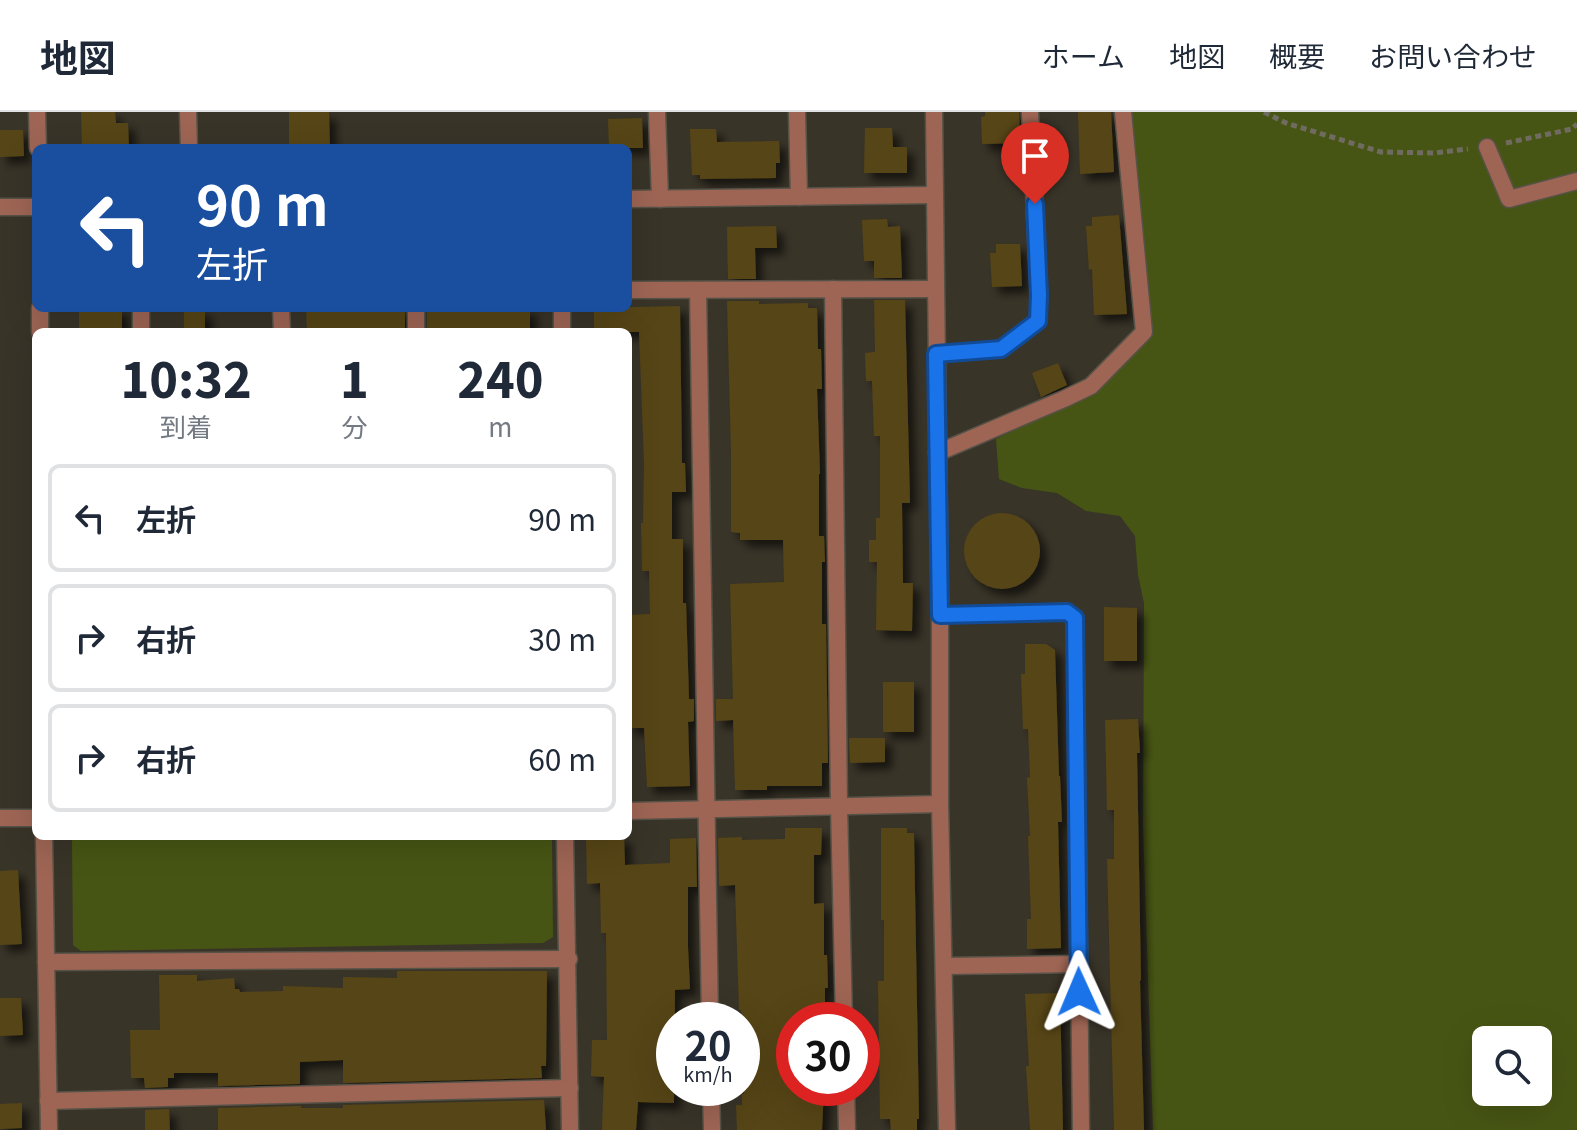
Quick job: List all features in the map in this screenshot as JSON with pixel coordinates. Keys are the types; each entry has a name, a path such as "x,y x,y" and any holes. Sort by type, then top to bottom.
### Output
{"street":[{"path":"37,112 38,144"},
{"path":"188,112 189,144"},
{"path":"657,112 660,199"},
{"path":"797,112 799,197"},
{"path":"934,112 940,804 947,1130"},
{"path":"936,354 1001,349 1038,321 1030,112"},
{"path":"937,453 1091,386 1144,332 1123,112"},
{"path":"1487,147 1509,199 1577,181"},
{"path":"632,199 934,195"},
{"path":"0,207 32,207"},
{"path":"833,289 844,1002"},
{"path":"632,290 935,289"},
{"path":"698,290 710,1002"},
{"path":"940,615 1067,612 1075,618 1081,1130"},
{"path":"632,811 940,804"},
{"path":"0,818 32,818"},
{"path":"44,840 49,1130"},
{"path":"565,840 570,1130"},
{"path":"46,962 569,959"},
{"path":"944,966 1078,964"},
{"path":"48,1101 570,1088"},
{"path":"711,1106 712,1130"},
{"path":"846,1106 847,1130"}],"path":[{"path":"1264,112 1286,123 1381,152 1434,153 1487,147 1572,129 1577,124"}],"green space":[{"path":"1131,112 1577,112 1577,1130 1153,1130 1143,826 1144,603 1135,536 1120,516 1086,511 1057,493 1022,488 999,479 996,439 1075,400 1144,323"},
{"path":"551,840 553,937 543,943 81,951 73,945 72,841"}],"building":[{"path":"81,112 115,112 116,123 128,123 129,144 82,144"},
{"path":"289,112 329,112 330,144 289,144"},
{"path":"985,112 1019,112 1020,143 982,144 981,117 985,116"},
{"path":"1078,112 1111,112 1114,172 1080,174"},
{"path":"642,118 643,148 632,148 632,144 609,144 608,119"},
{"path":"865,128 892,128 893,147 907,147 907,173 864,173"},
{"path":"690,129 716,129 717,142 779,141 780,163 776,163 776,178 700,179 700,175 692,175"},
{"path":"0,130 23,130 24,156 0,157"},
{"path":"1119,215 1127,314 1094,315 1086,226 1092,226 1092,217"},
{"path":"887,219 888,227 900,226 902,278 874,278 874,261 864,261 862,220"},
{"path":"776,226 777,248 755,248 756,279 728,279 727,227"},
{"path":"996,244 1020,244 1022,286 992,287 990,253 996,253"},
{"path":"874,300 905,300 910,503 902,503 903,583 913,583 912,631 876,630 877,562 869,562 869,540 876,540 876,518 880,518 880,436 874,436 872,381 866,381 865,353 875,352"},
{"path":"727,301 808,303 808,308 817,308 822,389 817,389 819,536 824,536 822,624 826,624 828,763 822,763 822,786 767,786 767,790 735,790 733,720 716,721 716,699 733,699 730,584 784,582 783,540 740,540 740,533 731,532"},
{"path":"680,306 682,463 685,463 686,492 672,492 672,539 683,539 689,699 694,699 694,721 688,722 690,786 647,787 644,728 632,728 632,615 650,614 649,571 642,571 644,463 639,332 632,332 632,328 594,328 594,312 632,312 632,307"},
{"path":"79,312 122,312 122,328 79,328"},
{"path":"184,312 205,312 205,328 184,328"},
{"path":"306,312 405,312 405,328 307,328"},
{"path":"427,312 530,312 530,328 427,328"},
{"path":"1058,363 1067,385 1041,397 1032,373"},
{"path":"995,513 1009,513 1023,519 1034,530 1040,551 1037,566 1029,578 1009,589 995,589 981,583 970,572 964,558 964,544 970,530 981,519"},
{"path":"1104,607 1137,608 1137,661 1104,661"},
{"path":"1025,644 1046,644 1055,650 1062,822 1058,822 1061,948 1027,949 1027,919 1031,919 1027,778 1030,777 1028,729 1023,729 1021,674 1025,674"},
{"path":"883,682 914,682 914,732 883,732"},
{"path":"1138,719 1144,1130 1114,1130 1107,859 1114,859 1114,810 1107,810 1105,720"},
{"path":"849,738 885,738 885,762 850,763"},
{"path":"785,828 822,828 821,855 814,855 814,904 824,903 824,955 827,955 828,988 825,988 825,1002 776,1002 776,1106 823,1106 822,1130 737,1130 736,1106 760,1106 760,1002 739,1002 735,885 719,886 718,838 785,839"},
{"path":"881,828 907,828 907,833 914,833 917,1130 891,1130 890,1119 880,1119 878,981 884,981 884,920 881,920"},
{"path":"696,838 697,887 688,887 690,989 675,990 675,1002 656,1002 656,1102 638,1102 636,1130 602,1130 604,1077 591,1076 592,1040 607,1040 606,933 601,933 600,883 587,884 586,840 624,840 625,865 670,863 670,839"},
{"path":"18,870 22,944 0,945 0,871"},
{"path":"397,971 547,971 546,1066 541,1066 542,1078 343,1083 343,1060 300,1062 300,1084 218,1086 218,1073 174,1073 174,1078 168,1078 168,1087 145,1088 144,1078 131,1078 130,1030 160,1030 159,975 197,975 197,981 234,978 235,989 240,992 283,991 283,986 343,988 343,977 397,978"},
{"path":"1060,993 1063,1130 1030,1130 1025,994"},
{"path":"0,998 21,998 23,1035 0,1036"},
{"path":"544,1100 546,1130 218,1130 218,1108 343,1108 343,1105"},
{"path":"22,1103 22,1128 0,1129 0,1104"},
{"path":"169,1109 170,1130 145,1130 145,1110"}],"route":[{"path":"1035,204 1038,321 1001,349 936,354 940,615 1067,612 1075,618 1079,992"}]}
